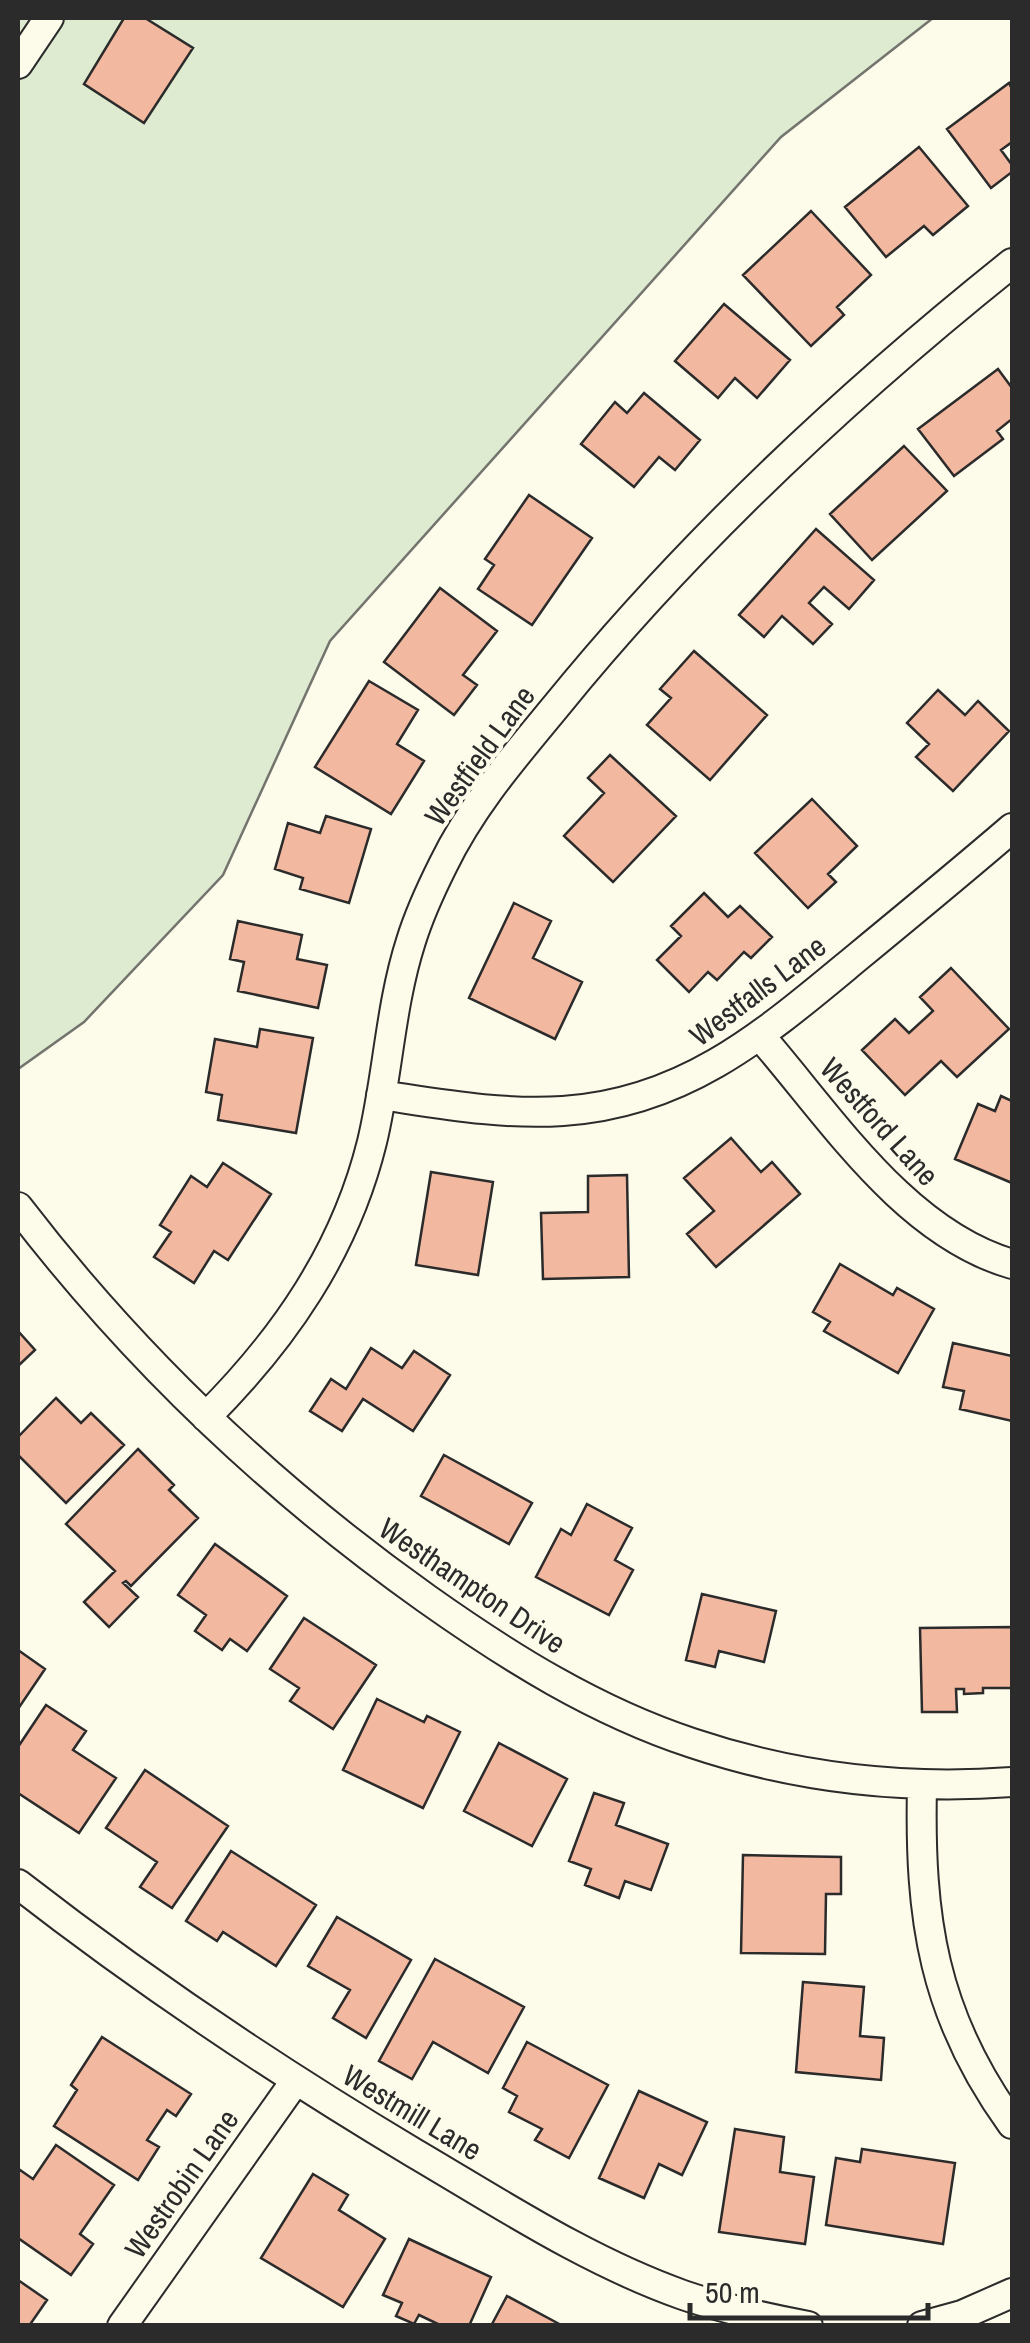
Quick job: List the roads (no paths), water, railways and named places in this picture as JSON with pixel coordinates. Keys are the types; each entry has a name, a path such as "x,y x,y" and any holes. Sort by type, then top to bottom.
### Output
{"street":[{"path":"18,64 49,18"},
{"name":"Westfield Lane","path":"206,1417 277,1339 327,1261 358,1189 372,1142 410,944 443,864 489,787 589,664 676,568 880,372 1012,263"},
{"name":"Westfalls Lane","path":"381,1095 522,1113 614,1104 692,1078 761,1037 1012,828"},
{"name":"Westford Lane","path":"761,1037 901,1200 970,1248 1012,1264"},
{"name":"Westhampton Drive","path":"18,1208 102,1309 206,1417 307,1509 403,1582 581,1696 688,1742 828,1777 922,1786 1012,1782"},
{"path":"922,1786 923,1880 936,1972 964,2048 1012,2124"},
{"name":"Westmill Lane","path":"18,1884 296,2080 526,2219 611,2265 710,2304 808,2326"},
{"name":"Westrobin Lane","path":"122,2326 296,2080"},
{"path":"922,2326 962,2315 1012,2293"}]}
